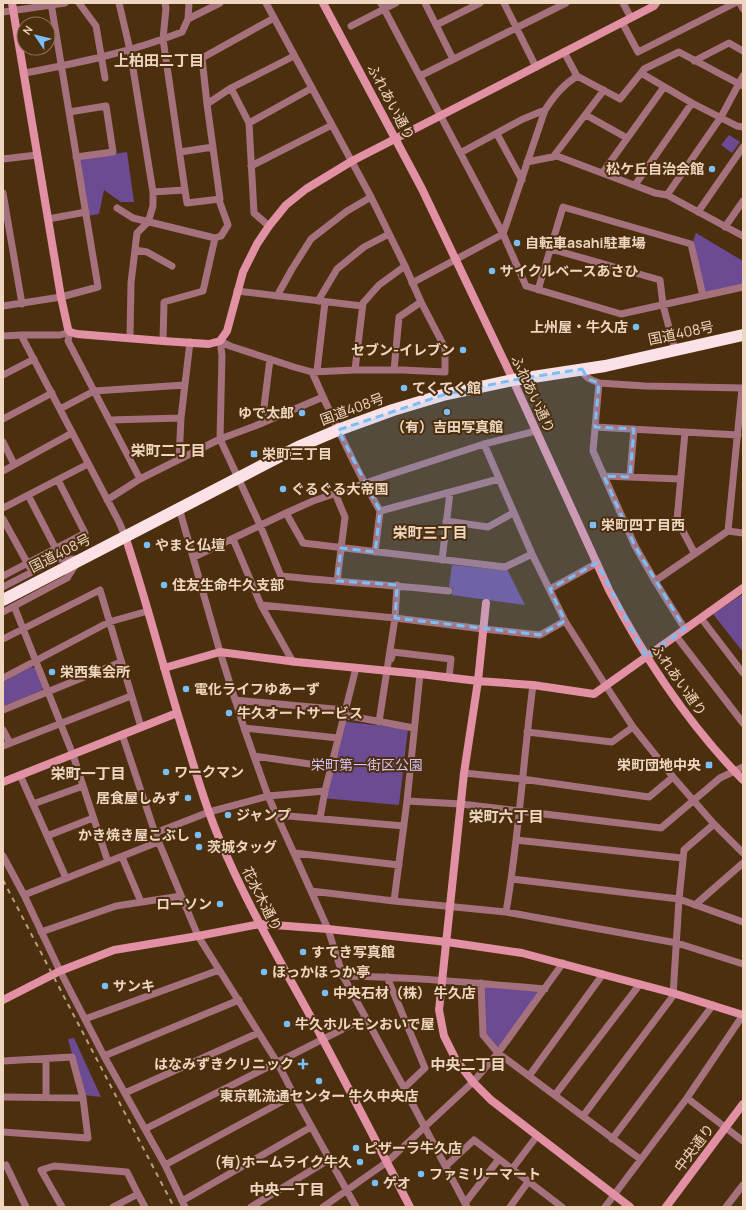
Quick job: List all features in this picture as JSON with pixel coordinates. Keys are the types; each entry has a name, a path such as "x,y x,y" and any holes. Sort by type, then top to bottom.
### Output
{"highway":[{"name":"国道408号","path":"3,600 237,477 298,447 338,430 418,402 443,395 513,380 582,370 743,335"}],"street":[{"path":"3,12 12,7 65,3"},
{"path":"79,3 96,26 105,78"},
{"path":"119,3 130,50 153,192 153,206 148,222 137,233 131,283 130,338"},
{"path":"165,3 166,8 163,39 187,203 219,200"},
{"path":"24,73 130,50 182,32 188,19 189,3"},
{"path":"188,19 220,3"},
{"path":"220,341 230,346 294,367 315,371 394,370 445,372 445,348 352,161 266,3"},
{"name":"ふれあい通り","path":"323,3 422,189 513,380 596,563 625,622 646,658 685,714 743,780"},
{"path":"351,26 382,6 396,3"},
{"path":"425,3 454,59"},
{"path":"436,25 480,3"},
{"path":"504,3 536,67"},
{"path":"420,76 566,3"},
{"path":"623,3 631,18"},
{"path":"3,336 60,335 70,332 77,334 209,344 220,341 227,331 237,291 249,259 269,226 286,206 306,189 352,161 631,18 654,6 656,3"},
{"path":"622,22 638,52 735,3"},
{"path":"740,3 743,9"},
{"path":"3,306 61,297 98,287 51,4"},
{"path":"382,6 503,234 526,286 621,314 743,287"},
{"path":"12,7 66,327 70,332"},
{"path":"117,208 133,218 215,238 221,236 228,224 219,200 221,197 206,104 202,58 274,18"},
{"path":"694,60 729,43 743,51"},
{"path":"564,52 577,76 620,99 644,69 679,52 741,85"},
{"path":"206,104 231,88 294,56"},
{"path":"641,73 692,103 736,126 743,127"},
{"path":"412,283 503,234 545,110 554,95 564,84 577,76"},
{"path":"667,195 721,117 741,85 743,76"},
{"path":"603,172 664,87"},
{"path":"231,88 249,123 254,213 269,226"},
{"path":"249,123 312,88"},
{"path":"553,157 604,90"},
{"path":"635,185 692,103"},
{"path":"69,112 106,106 113,152 76,157"},
{"path":"460,153 523,119 545,110"},
{"path":"586,114 628,138"},
{"path":"251,166 332,124"},
{"path":"497,134 522,180"},
{"path":"180,152 213,147"},
{"path":"698,212 743,147"},
{"path":"3,160 37,155"},
{"path":"527,162 557,156 603,172 655,193 667,195 743,236"},
{"path":"153,192 185,190"},
{"path":"3,194 22,304"},
{"path":"277,296 311,239 348,211 371,198"},
{"path":"725,227 743,201"},
{"path":"538,290 563,207 691,244 703,296"},
{"path":"48,219 86,212"},
{"path":"375,552 380,512 338,430 323,397 315,371 321,301 336,270 364,247 389,234"},
{"path":"163,341 164,302 203,291 215,238"},
{"path":"551,249 660,280 663,305 675,350"},
{"path":"135,250 147,252 172,266"},
{"path":"355,370 363,302 379,285 405,266"},
{"path":"237,291 362,306"},
{"path":"394,370 399,317 421,302"},
{"path":"70,332 68,341 140,479"},
{"path":"21,335 125,536"},
{"path":"220,341 222,355 220,439 260,525 281,576 337,582 397,585 449,591"},
{"path":"179,459 181,418 190,342"},
{"path":"3,375 34,359"},
{"path":"262,423 270,359"},
{"path":"582,370 583,374 588,379 600,383 645,386 742,388 728,531"},
{"path":"600,383 593,451 635,546 654,581 685,629"},
{"path":"60,409 94,391 185,385"},
{"path":"3,419 52,393"},
{"path":"107,500 140,479 220,439 323,397"},
{"path":"110,420 181,418"},
{"path":"595,427 738,435"},
{"path":"630,477 634,429"},
{"path":"194,558 286,513 335,493 484,444 536,431"},
{"path":"685,432 677,520 695,554"},
{"path":"3,470 72,433"},
{"path":"3,442 14,464"},
{"path":"484,444 532,554 566,621 606,686 633,727 673,778 714,824 743,853"},
{"path":"3,466 14,464"},
{"path":"3,508 88,464"},
{"path":"604,476 680,480"},
{"path":"3,576 85,533 58,480"},
{"path":"380,512 499,480"},
{"path":"442,560 450,492"},
{"path":"335,493 345,517 337,582"},
{"path":"28,496 56,549"},
{"path":"179,508 220,652 244,728 268,796 278,815 328,929 343,976 466,1205 499,1159"},
{"path":"286,513 303,543 505,567 532,554"},
{"path":"446,521 488,527 513,513"},
{"path":"3,519 32,572"},
{"path":"654,581 728,531 743,533"},
{"name":"花水木通り","path":"125,536 177,713 209,812 231,865 260,924 323,1040 410,1207"},
{"path":"233,539 261,605 293,662"},
{"path":"3,587 57,559 80,559"},
{"path":"3,612 67,578 80,559"},
{"path":"550,589 596,563"},
{"path":"379,722 395,618 397,585"},
{"path":"164,668 220,652 293,662 478,681 534,685 594,694 743,588"},
{"path":"3,639 100,590 141,727"},
{"path":"486,602 478,681 464,773 451,906 441,980 439,1010 444,1036 456,1060 473,1082 491,1100 630,1207"},
{"path":"261,605 395,618 540,635 566,621"},
{"path":"14,606 73,754 108,862"},
{"path":"3,678 110,622 148,611"},
{"path":"701,618 743,673"},
{"path":"676,636 743,723"},
{"path":"387,671 393,652 452,659 449,678"},
{"path":"3,710 121,662"},
{"path":"320,818 325,791 356,668"},
{"path":"394,901 407,802 420,674"},
{"path":"506,912 512,879 527,732 534,685"},
{"path":"3,730 6,745 132,696"},
{"path":"235,700 345,713 379,722 414,728"},
{"path":"3,782 177,713"},
{"path":"527,732 612,742 633,727"},
{"path":"244,728 338,738"},
{"path":"122,734 158,842 198,936 277,1062 311,1127 356,1207"},
{"path":"254,756 331,767"},
{"path":"407,802 461,804 662,828 720,778 743,767"},
{"path":"464,773 522,779 649,797 673,778"},
{"path":"20,775 66,878"},
{"path":"33,804 83,786"},
{"path":"155,833 209,812 268,796 325,791"},
{"path":"278,815 404,826"},
{"path":"47,836 93,818"},
{"path":"583,1116 673,996 682,858 684,850 714,824"},
{"path":"516,840 682,858"},
{"path":"24,895 158,842"},
{"path":"295,853 399,865"},
{"path":"3,856 104,1056 165,1164 184,1204 311,1127"},
{"path":"122,857 141,902"},
{"path":"695,904 743,863"},
{"path":"512,879 679,899 743,922"},
{"path":"311,891 506,912 677,943 743,964"},
{"path":"41,932 116,906 181,896"},
{"path":"3,1000 60,971 114,950 260,924 328,929 447,942 522,953 673,993 743,1015 687,1098 605,1207"},
{"path":"323,1207 386,1162 473,1082 498,1052 563,963"},
{"path":"85,1019 219,970"},
{"path":"529,1076 603,974"},
{"path":"343,976 441,980 545,989"},
{"path":"387,977 425,1068 404,1088"},
{"path":"481,983 483,1035 498,1052 640,1160"},
{"path":"555,1095 640,984"},
{"path":"104,1056 239,1000"},
{"path":"612,1139 713,1005"},
{"path":"145,1129 365,1018"},
{"path":"125,1093 258,1033"},
{"path":"3,1062 72,1057 83,1098 88,1138 3,1132"},
{"path":"46,1060 46,1097"},
{"path":"165,1164 294,1095"},
{"path":"3,1097 83,1098"},
{"path":"687,1098 743,1141"},
{"name":"中央通り","path":"666,1207 743,1104"},
{"path":"512,1169 537,1136"},
{"path":"446,1166 474,1140 560,1206"},
{"path":"251,1207 330,1159"},
{"path":"6,1165 26,1207"},
{"path":"62,1207 41,1170 54,1166 127,1172 145,1207"},
{"path":"510,1207 528,1182"},
{"path":"726,1207 743,1185"},
{"path":"113,1207 138,1194"}],"highlighted area":[{"path":"582,369 588,379 599,383 595,427 634,429 630,477 604,476 635,546 685,629 646,657 597,563 550,589 565,621 540,635 395,618 397,585 337,581 341,548 375,552 380,511 338,430 443,395 513,380"}],"green space":[{"path":"729,135 740,142 732,153 721,145"},
{"path":"127,152 134,202 121,202 104,190 99,214 87,216 78,163 81,159"},
{"path":"696,233 743,261 743,284 703,293 692,244"},
{"path":"452,565 503,570 507,569 525,605 452,595 453,588 449,587"},
{"path":"743,594 743,652 713,614"},
{"path":"31,667 36,668 43,688 41,691 3,706 3,682"},
{"name":"栄町第一街区公園","path":"340,721 408,729 399,805 322,798"},
{"path":"481,983 545,989 498,1053 483,1035"},
{"path":"74,1038 101,1097 83,1095 68,1039"}],"railway":[{"path":"3,880 174,1207"}],"place":[{"name":"松ケ丘自治会館","path":"712,169"},
{"name":"自転車asahi駐車場","path":"517,243"},
{"name":"サイクルベースあさひ","path":"492,271"},
{"name":"上州屋・牛久店","path":"636,327"},
{"name":"セブン-イレブン","path":"463,350"},
{"name":"てくてく館","path":"404,388"},
{"name":"（有）吉田写真館","path":"447,412"},
{"name":"ゆで太郎","path":"302,413"},
{"name":"栄町三丁目","path":"254,454"},
{"name":"ぐるぐる大帝国","path":"283,489"},
{"name":"栄町四丁目西","path":"593,525"},
{"name":"やまと仏壇","path":"147,545"},
{"name":"住友生命牛久支部","path":"164,585"},
{"name":"栄西集会所","path":"52,672"},
{"name":"電化ライフゆあーず","path":"186,689"},
{"name":"牛久オートサービス","path":"229,713"},
{"name":"栄町団地中央","path":"709,765"},
{"name":"ワークマン","path":"166,772"},
{"name":"居食屋しみず","path":"188,798"},
{"name":"ジャンプ","path":"228,815"},
{"name":"かき焼き屋こぶし","path":"198,835"},
{"name":"茨城タッグ","path":"199,847"},
{"name":"ローソン","path":"220,904"},
{"name":"すてき写真館","path":"303,952"},
{"name":"ほっかほっか亭","path":"264,972"},
{"name":"サンキ","path":"105,986"},
{"name":"中央石材（株） 牛久店","path":"325,993"},
{"name":"牛久ホルモンおいで屋","path":"287,1024"},
{"name":"はなみずきクリニック","path":"303,1064"},
{"name":"東京靴流通センター 牛久中央店","path":"319,1081"},
{"name":"ピザーラ牛久店","path":"356,1148"},
{"name":"(有)ホームライク牛久","path":"360,1162"},
{"name":"ファミリーマート","path":"421,1174"},
{"name":"ゲオ","path":"375,1183"}],"district":[{"name":"上柏田二丁目","path":"159,61"},
{"name":"栄町二丁目","path":"168,451"},
{"name":"栄町三丁目","path":"430,533"},
{"name":"栄町一丁目","path":"88,774"},
{"name":"栄町六丁目","path":"506,817"},
{"name":"中央二丁目","path":"468,1065"},
{"name":"中央一丁目","path":"287,1190"}]}
